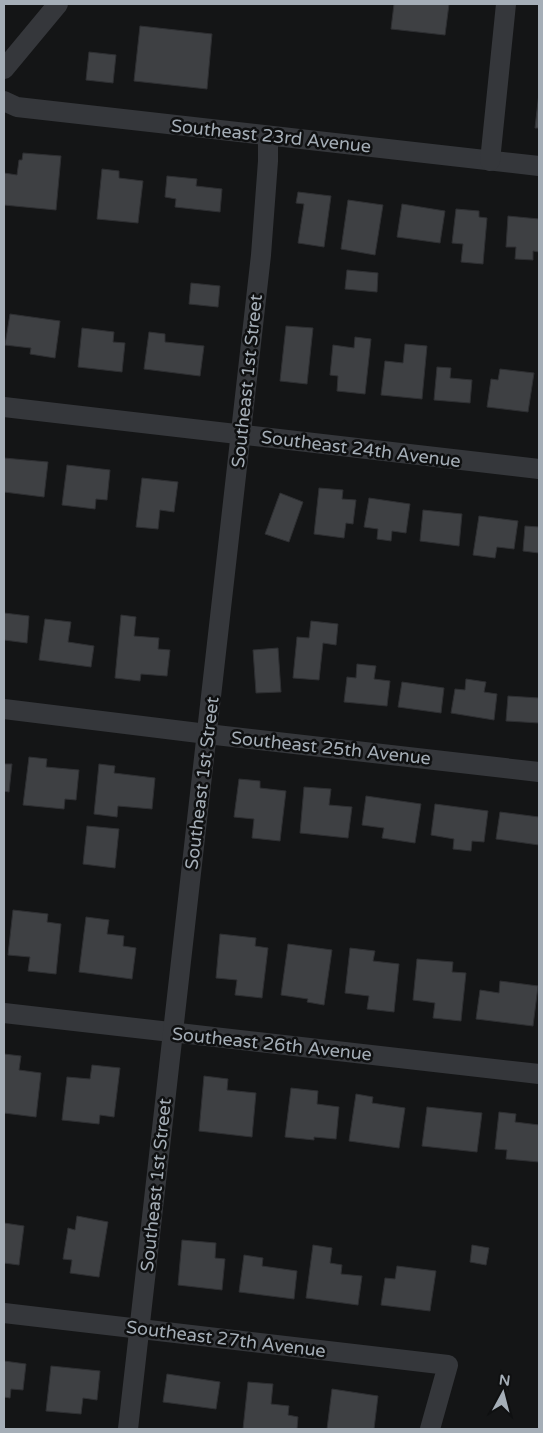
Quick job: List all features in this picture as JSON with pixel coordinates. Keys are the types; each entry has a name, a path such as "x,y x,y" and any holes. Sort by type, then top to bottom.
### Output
{"street":[{"path":"4,69 58,4"},
{"path":"490,161 506,4"},
{"name":"Southeast 23rd Avenue","path":"4,101 17,107 539,166"},
{"name":"Southeast 1st Street","path":"128,1429 261,255 268,136"},
{"name":"Southeast 24th Avenue","path":"4,407 539,469"},
{"name":"Southeast 25th Avenue","path":"4,709 539,772"},
{"name":"Southeast 26th Avenue","path":"4,1013 539,1074"},
{"name":"Southeast 27th Avenue","path":"4,1313 448,1365 430,1429"}],"building":[{"path":"394,4 449,4 445,35 391,29"},
{"path":"140,26 212,34 207,89 134,81"},
{"path":"89,52 116,55 113,83 86,80"},
{"path":"539,93 539,128 535,128"},
{"path":"23,153 61,156 56,210 4,205 4,173 17,175 19,160 22,160"},
{"path":"102,169 119,171 119,178 143,181 138,223 97,219"},
{"path":"167,176 197,179 196,186 222,189 220,212 175,207 176,199 165,197"},
{"path":"298,192 331,196 324,247 298,243 304,204 296,203"},
{"path":"348,200 383,205 375,255 341,249"},
{"path":"402,204 445,211 440,243 397,237"},
{"path":"456,209 479,211 479,217 487,218 483,264 461,262 463,244 452,243"},
{"path":"508,216 539,219 539,252 533,251 533,260 515,259 516,247 506,247"},
{"path":"347,270 378,273 377,292 345,289"},
{"path":"191,283 220,286 218,307 189,304"},
{"path":"10,314 60,321 55,358 30,354 31,348 5,345"},
{"path":"286,326 313,328 307,384 280,381"},
{"path":"82,328 114,332 113,342 125,343 122,372 78,367"},
{"path":"149,332 165,334 165,342 204,346 200,376 144,369"},
{"path":"355,337 371,339 365,394 337,391 338,376 330,375 333,345 354,348"},
{"path":"405,344 427,346 422,399 381,395 385,361 403,363"},
{"path":"437,367 451,368 450,378 472,380 470,403 434,400"},
{"path":"500,369 534,373 528,412 487,407 491,379 498,380"},
{"path":"4,458 48,462 44,497 4,492"},
{"path":"67,465 110,470 107,500 96,499 95,509 62,505"},
{"path":"142,478 178,482 174,512 160,510 158,529 136,527"},
{"path":"319,488 343,490 342,499 356,500 353,524 346,523 344,538 314,534"},
{"path":"280,493 303,502 289,542 265,534"},
{"path":"369,498 410,504 406,533 392,531 391,541 377,539 378,529 364,527"},
{"path":"423,510 462,514 459,546 420,541"},
{"path":"479,516 518,521 514,549 497,547 495,558 473,555"},
{"path":"525,526 539,527 539,553 523,551"},
{"path":"4,613 29,616 27,643 4,640"},
{"path":"121,615 136,617 134,636 159,638 158,649 170,650 167,676 141,674 140,681 115,678"},
{"path":"45,619 71,622 68,642 94,646 91,667 39,660"},
{"path":"311,621 338,624 336,645 323,643 319,680 293,678 297,637 309,638"},
{"path":"278,648 281,692 256,693 253,650"},
{"path":"357,664 376,666 374,679 390,681 387,706 344,702 347,677 356,678"},
{"path":"466,679 486,682 484,692 497,694 494,720 451,713 455,689 465,690"},
{"path":"402,682 444,688 441,713 398,707"},
{"path":"508,696 539,698 539,723 506,721"},
{"path":"29,757 47,759 46,767 79,770 76,800 65,799 64,809 23,805"},
{"path":"4,764 12,764 9,792 4,791"},
{"path":"99,764 115,766 114,773 155,778 152,809 118,806 117,817 94,814"},
{"path":"239,779 260,781 260,788 286,791 280,841 252,838 254,819 234,817"},
{"path":"304,787 331,789 329,805 352,807 348,838 300,833"},
{"path":"366,796 421,804 415,843 382,838 384,828 362,825"},
{"path":"435,804 488,811 484,842 472,841 471,851 453,849 454,839 431,835"},
{"path":"500,812 539,817 539,845 496,839"},
{"path":"87,826 119,829 115,868 83,864"},
{"path":"13,910 48,914 47,922 61,924 56,974 28,971 30,957 8,955"},
{"path":"86,917 109,920 107,934 124,936 123,946 136,948 132,979 79,972"},
{"path":"220,934 256,938 255,946 268,948 262,998 235,995 237,980 216,978"},
{"path":"288,944 332,950 324,1005 307,1002 308,999 281,995"},
{"path":"350,948 375,951 373,961 399,964 394,1012 367,1009 369,996 345,993"},
{"path":"417,959 453,962 452,972 466,973 461,1021 433,1018 435,1003 413,1000"},
{"path":"500,981 538,986 533,1026 476,1019 480,990 499,993"},
{"path":"4,1054 21,1056 19,1070 41,1073 36,1117 4,1113"},
{"path":"92,1065 120,1068 114,1117 100,1115 99,1124 62,1120 67,1077 90,1079"},
{"path":"204,1076 228,1079 227,1090 256,1093 252,1137 199,1131"},
{"path":"291,1088 318,1091 317,1104 339,1107 336,1139 314,1137 314,1140 285,1137"},
{"path":"356,1094 373,1097 372,1103 405,1108 399,1148 349,1141"},
{"path":"427,1107 482,1113 477,1152 422,1146"},
{"path":"499,1112 516,1114 515,1122 539,1125 539,1162 506,1159 507,1150 495,1149"},
{"path":"77,1216 108,1222 99,1277 70,1273 72,1260 63,1259 68,1228 75,1230"},
{"path":"4,1223 24,1226 19,1265 4,1263"},
{"path":"182,1240 216,1243 215,1258 225,1259 222,1290 178,1285"},
{"path":"313,1245 332,1248 330,1263 342,1265 341,1274 362,1276 358,1305 306,1298"},
{"path":"472,1245 489,1248 486,1265 470,1262"},
{"path":"244,1255 263,1258 262,1266 297,1271 294,1299 239,1292"},
{"path":"397,1266 436,1271 430,1311 381,1305 385,1278 395,1279"},
{"path":"4,1361 26,1364 23,1390 11,1389 10,1398 4,1397"},
{"path":"51,1366 100,1371 97,1400 83,1398 81,1414 46,1411"},
{"path":"167,1374 220,1382 216,1409 163,1402"},
{"path":"248,1382 273,1384 271,1404 289,1406 288,1415 298,1417 297,1429 243,1429"},
{"path":"332,1389 378,1396 374,1429 327,1429"}]}
